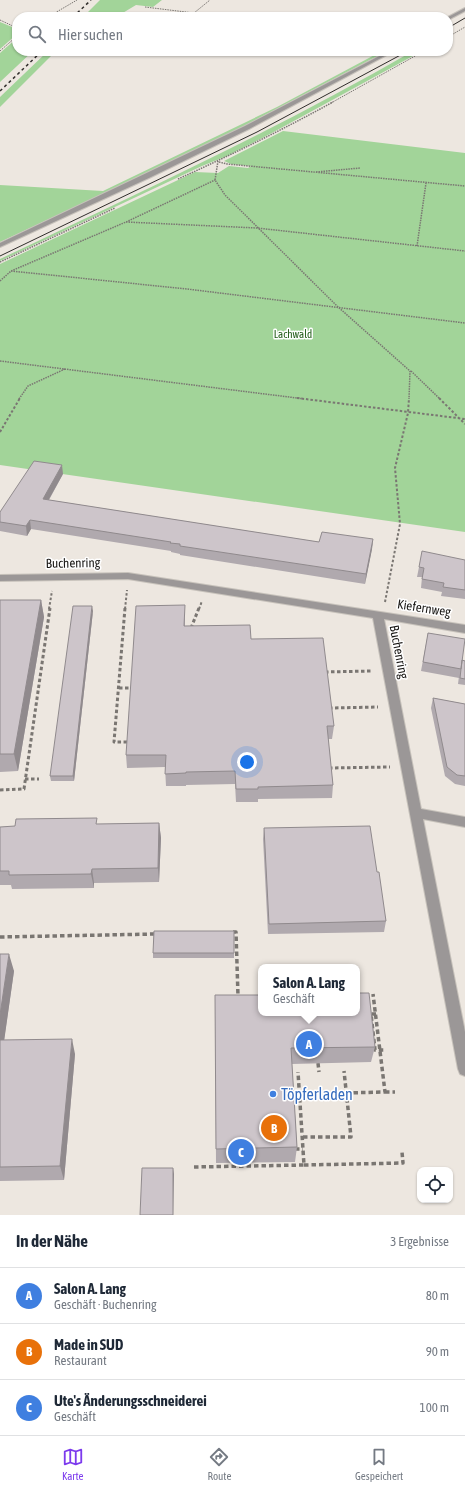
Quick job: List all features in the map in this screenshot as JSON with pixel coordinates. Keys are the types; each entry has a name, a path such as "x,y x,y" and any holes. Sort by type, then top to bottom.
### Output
{"street":[{"path":"453,16 465,9"},
{"path":"0,245 204,148 382,56"},
{"name":"Buchenring","path":"0,578 128,576 378,615 465,1069"},
{"name":"Kiefernweg","path":"378,615 465,629"},
{"path":"417,813 465,822"}],"path":[{"path":"57,12 77,0"},
{"path":"195,12 210,0"},
{"path":"145,7 186,12"},
{"path":"0,20 12,26"},
{"path":"453,34 465,27"},
{"path":"0,51 12,40"},
{"path":"176,180 218,162 299,121 415,56"},
{"path":"218,162 465,186"},
{"path":"218,162 215,180 225,195 337,306 410,371 465,424"},
{"path":"309,172 360,168"},
{"path":"0,281 12,271 126,222 215,180"},
{"path":"417,246 426,183"},
{"path":"0,262 121,206"},
{"path":"126,222 257,228 465,251"},
{"path":"12,271 337,306 465,323"},
{"path":"0,360 408,413 465,419"},
{"path":"0,432 28,386 66,368"},
{"path":"378,615 384,604 400,524 395,468 408,413 410,371"},
{"path":"128,576 114,742 129,742"},
{"path":"0,790 24,789 54,577"},
{"path":"191,632 191,625 208,588"},
{"path":"324,672 389,671"},
{"path":"119,688 133,688"},
{"path":"329,708 395,707"},
{"path":"329,768 407,767"},
{"path":"25,779 39,779"},
{"path":"228,932 236,932 238,996"},
{"path":"0,937 158,934"},
{"path":"373,994 382,1050 385,1092"},
{"path":"376,1014 371,1014 375,1050 382,1050"},
{"path":"368,1034 374,1034"},
{"path":"318,1063 319,1072"},
{"path":"298,1072 297,1086 303,1137 304,1165"},
{"path":"303,1137 351,1137 344,1072"},
{"path":"346,1093 395,1092"},
{"path":"295,1149 303,1149"},
{"path":"194,1166 403,1163 402,1152"}],"green space":[{"path":"100,0 162,0 153,7 136,5 124,12 88,12"},
{"path":"0,22 12,27 12,38 0,49"},
{"path":"12,42 12,56 28,56 0,82 0,53"},
{"path":"43,56 51,56 0,107 0,97"},
{"path":"373,56 377,56 202,148 0,242 0,185 103,191 277,107"},
{"path":"404,56 413,56 227,156 202,166 0,261 0,259 261,133"},
{"name":"Lachwald","path":"283,131 465,153 465,532 0,465 0,264 195,172 218,173 229,166 248,168 251,166 231,164 224,161"}],"building":[{"path":"34,461 62,465 43,499 319,542 322,532 373,539 366,574 180,546 180,544 170,543 171,542 30,520 26,526 0,522 0,512"},
{"path":"422,551 465,560 465,590 443,587 444,583 422,579 424,568 419,567"},
{"path":"0,600 41,600 14,754 0,754"},
{"path":"185,605 184,626 250,625 251,639 323,638 334,726 327,726 333,785 236,789 235,771 165,774 166,755 126,755 136,606"},
{"path":"73,606 92,606 73,776 50,776"},
{"path":"428,633 465,639 461,669 423,662"},
{"path":"462,660 465,661 465,679 460,678"},
{"path":"433,698 465,704 465,776 457,775 447,767"},
{"path":"97,818 96,824 159,823 158,868 92,869 91,874 9,875 9,871 0,871 0,827 15,826 16,819"},
{"path":"370,826 377,872 379,872 386,921 269,924 264,828"},
{"path":"154,931 234,931 234,953 153,953"},
{"path":"0,954 9,954 0,1015"},
{"path":"360,993 369,993 375,1047 291,1048 297,1147 216,1149 215,995 258,995 258,1016 360,1016"},
{"path":"72,1039 60,1166 0,1167 0,1040"},
{"path":"142,1168 173,1168 173,1215 140,1215"}],"tram line":[{"path":"453,25 465,18"},
{"path":"0,256 257,132 399,56"}],"railway":[{"path":"78,12 91,0"},
{"path":"0,91 37,56"}],"place":[{"name":"Salon A. Lang","path":"309,1044"},
{"name":"Töpferladen","path":"273,1094"},
{"name":"Made in SUD","path":"274,1128"},
{"name":"Ute's Änderungsschneiderei","path":"241,1152"}]}
